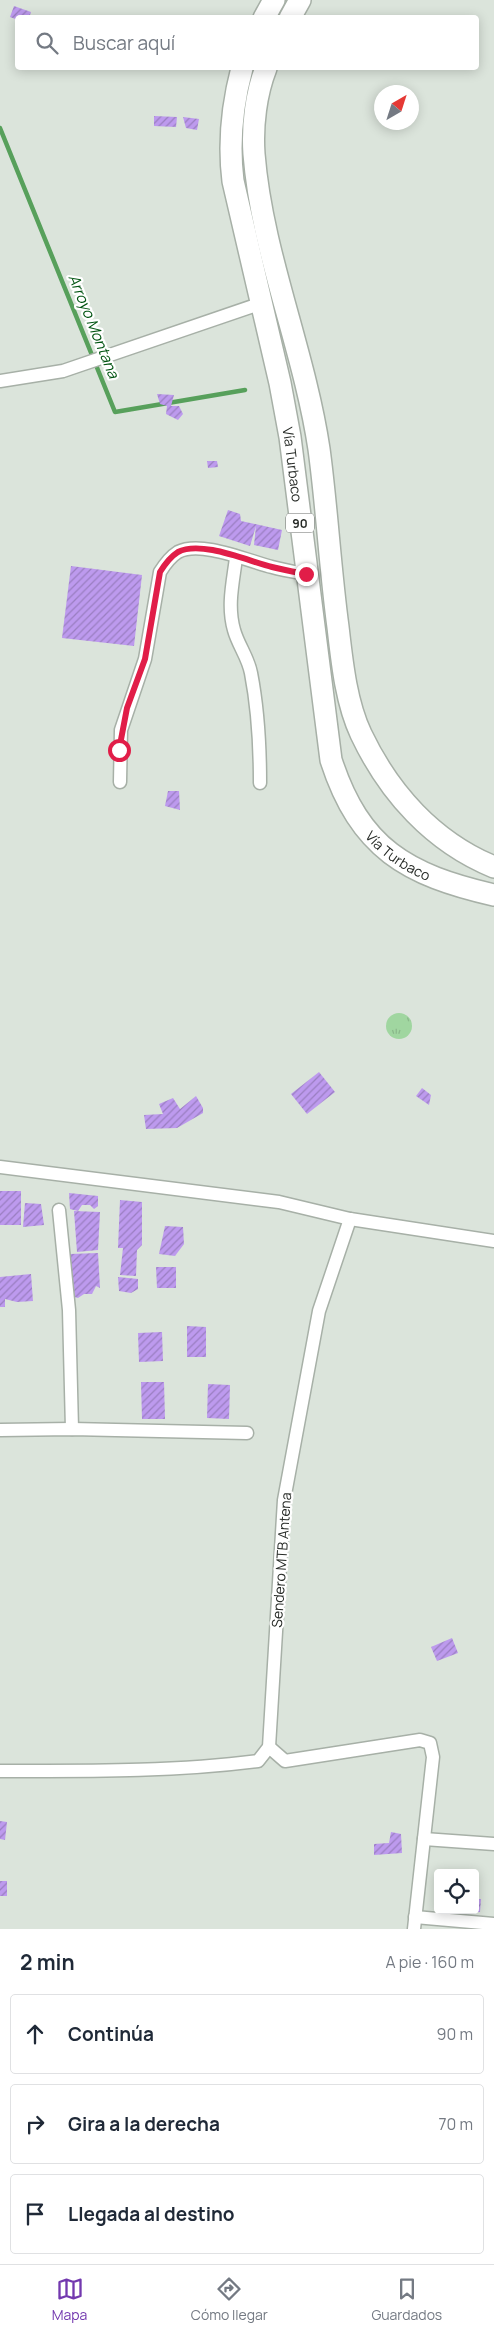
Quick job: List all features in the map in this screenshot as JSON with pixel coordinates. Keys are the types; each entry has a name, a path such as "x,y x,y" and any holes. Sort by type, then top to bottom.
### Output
{"highway":[{"path":"266,15 274,0"},
{"path":"292,15 300,0"},
{"name":"Vía Turbaco","path":"242,70 231,126 229,150 240,218 262,303 290,437 331,760 339,784 354,814 376,842 410,868 434,879 494,895"},
{"name":"Vía Turbaco","path":"266,70 254,122 256,176 263,212 309,395 317,440 341,656 349,696 360,732 376,763 394,790 418,817 445,840 474,859 494,867"}],"street":[{"path":"0,381 63,371 262,303"},
{"path":"120,782 121,730 145,659 160,572 167,561 179,552 193,548 215,551 236,558 306,574"},
{"path":"236,558 231,615 234,631 248,658 254,691 260,735 260,783"},
{"path":"0,1166 279,1202 350,1219 494,1241"},
{"path":"59,1210 69,1310 72,1429"},
{"name":"Sendero MTB Antena","path":"269,1747 284,1500 319,1311 350,1219"},
{"path":"0,1430 72,1429 247,1433"},
{"path":"0,1771 116,1771 225,1766 258,1761 269,1747 285,1761 420,1740 430,1743 433,1757 415,1923 494,1924"},
{"path":"424,1839 494,1844"}],"green space":[{"path":"399,1013 408,1017 412,1026 408,1035 399,1039 390,1035 386,1026 390,1017"}],"building":[{"path":"14,6 31,12 30,15 15,15 15,19 10,17"},
{"path":"154,116 177,117 176,127 154,126"},
{"path":"183,117 199,119 197,130 186,128"},
{"path":"157,394 174,395 171,406 179,406 183,414 178,420 166,414 167,406 160,404"},
{"path":"207,461 217,461 218,467 208,468"},
{"path":"228,510 240,514 241,521 282,530 278,550 254,545 256,526 250,546 219,536"},
{"path":"71,566 142,575 134,646 62,638"},
{"path":"168,791 179,791 180,810 165,806"},
{"path":"319,1072 335,1092 307,1114 291,1094"},
{"path":"422,1088 431,1095 429,1105 416,1096"},
{"path":"196,1096 203,1108 203,1113 177,1128 146,1129 144,1115 163,1114 159,1104 173,1098 180,1109"},
{"path":"0,1191 21,1191 21,1225 0,1225"},
{"path":"69,1193 98,1196 98,1206 94,1209 90,1205 82,1205 78,1211 70,1209"},
{"path":"120,1200 142,1202 142,1245 137,1250 136,1276 120,1275 123,1248 118,1248"},
{"path":"25,1203 41,1204 44,1225 23,1227"},
{"path":"74,1211 100,1212 98,1250 77,1252"},
{"path":"165,1226 183,1227 184,1244 175,1256 159,1254"},
{"path":"98,1253 100,1288 96,1286 92,1294 84,1294 78,1298 71,1296 70,1254"},
{"path":"156,1267 176,1267 176,1288 157,1288"},
{"path":"31,1274 33,1301 17,1302 5,1299 5,1307 0,1307 0,1277"},
{"path":"118,1277 138,1279 138,1289 131,1293 119,1291"},
{"path":"187,1326 206,1327 206,1357 187,1357"},
{"path":"162,1332 163,1361 139,1362 138,1333"},
{"path":"141,1382 164,1382 165,1419 142,1419"},
{"path":"208,1384 230,1385 229,1419 207,1418"},
{"path":"452,1638 458,1653 437,1661 431,1647"},
{"path":"0,1821 7,1822 5,1840 0,1839"},
{"path":"391,1832 401,1834 402,1853 374,1855 374,1844 389,1843"},
{"path":"0,1881 7,1881 7,1896 0,1896"},
{"path":"479,1899 481,1899 480,1912"}],"waterway":[{"name":"Arroyo Montana","path":"0,128 115,412 245,390"}],"route":[{"path":"119,750 121,730 127,708 145,659 160,572 167,561 179,552 193,548 215,551 274,568 306,574"}]}
